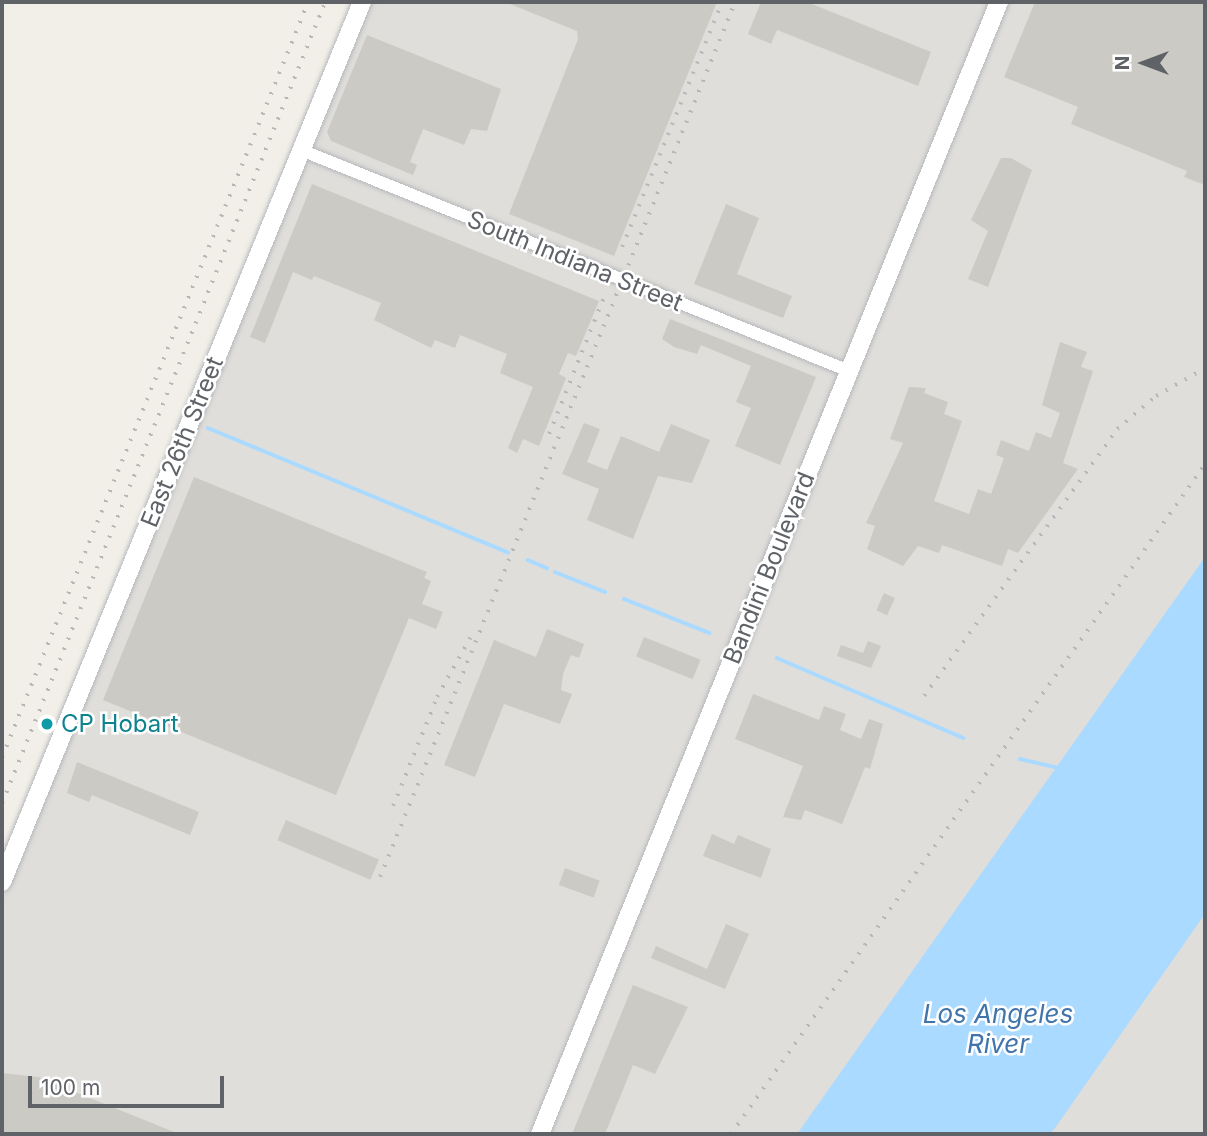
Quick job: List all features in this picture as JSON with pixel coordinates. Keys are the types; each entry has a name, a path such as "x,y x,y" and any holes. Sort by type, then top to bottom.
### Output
{"main road":[{"name":"East 26th Street","path":"2,882 362,2"},
{"name":"Bandini Boulevard","path":"540,1134 999,2"}],"street":[{"name":"South Indiana Street","path":"301,150 849,371"}],"shaded area":[{"path":"362,2 1205,2 1205,1134 2,1134 2,900"}],"water":[{"name":"Los Angeles River","path":"1205,557 1205,914 1055,1128 1050,1134 797,1134"}],"building":[{"path":"505,2 717,2 614,256 509,214 578,39 577,31"},
{"path":"761,2 807,2 931,52 918,86 777,30 771,44 748,34"},
{"path":"1035,2 1205,2 1205,185 1184,177 1187,171 1071,124 1078,107 1004,77"},
{"path":"367,35 501,89 487,131 471,129 464,145 423,129 410,162 417,165 413,175 331,141 327,132"},
{"path":"1001,158 1011,158 1032,170 988,287 968,279 988,231 971,220"},
{"path":"312,184 599,301 576,356 568,353 559,374 566,378 539,446 523,439 517,453 508,448 533,387 500,373 507,354 460,335 455,348 435,340 431,348 374,320 381,303 314,276 312,280 293,272 265,343 250,337"},
{"path":"726,204 759,218 737,274 792,296 783,318 694,284"},
{"path":"670,319 816,377 780,465 735,446 751,408 736,402 751,366 701,345 697,354 674,347 662,339"},
{"path":"1060,342 1087,352 1081,367 1093,371 1063,463 1078,469 1018,553 1008,549 1002,566 942,545 939,553 918,546 903,566 867,549 875,526 866,523 903,443 890,439 909,387 926,388 924,393 948,402 944,414 962,421 934,501 969,514 978,489 991,494 1004,458 996,455 1001,440 1029,451 1036,432 1051,438 1060,413 1042,405"},
{"path":"584,423 600,429 587,462 607,470 621,436 659,452 671,424 710,440 692,483 658,476 633,539 587,520 599,489 562,474"},
{"path":"194,477 427,572 424,578 431,581 422,604 443,612 436,629 409,618 336,795 103,700"},
{"path":"884,593 895,598 887,615 876,610"},
{"path":"547,629 584,644 579,658 571,655 563,674 561,690 572,694 560,724 504,704 475,777 444,765 494,640 536,657"},
{"path":"644,637 701,660 693,679 636,656"},
{"path":"868,641 881,646 871,668 837,656 841,645 863,653"},
{"path":"753,694 819,720 824,706 846,714 840,730 861,739 869,719 883,724 870,769 865,767 842,824 805,810 801,820 783,817 803,766 735,739"},
{"path":"77,762 199,812 190,835 92,795 89,802 67,793"},
{"path":"286,820 379,859 370,880 277,840"},
{"path":"712,834 734,844 738,835 771,849 761,878 703,856"},
{"path":"565,868 600,881 594,898 559,885"},
{"path":"726,924 749,934 725,989 651,958 656,946 707,969"},
{"path":"633,985 688,1007 655,1074 633,1065 605,1134 572,1134"},
{"path":"2,1073 38,1077 179,1134 2,1134"}],"waterway":[{"path":"208,428 508,552"},
{"path":"528,560 547,568"},
{"path":"555,572 605,592"},
{"path":"624,599 710,633"},
{"path":"777,658 964,738"},
{"path":"1020,759 1059,768"}],"railway":[{"path":"2,757 308,2"},
{"path":"2,803 325,2"},
{"path":"622,247 722,2"},
{"path":"380,877 735,2"},
{"path":"549,434 605,294"},
{"path":"924,696 1117,429 1156,396 1205,368"},
{"path":"731,1134 1205,464"},
{"path":"393,806 437,697 470,638"}],"place":[{"name":"CP Hobart","path":"47,724"}]}
